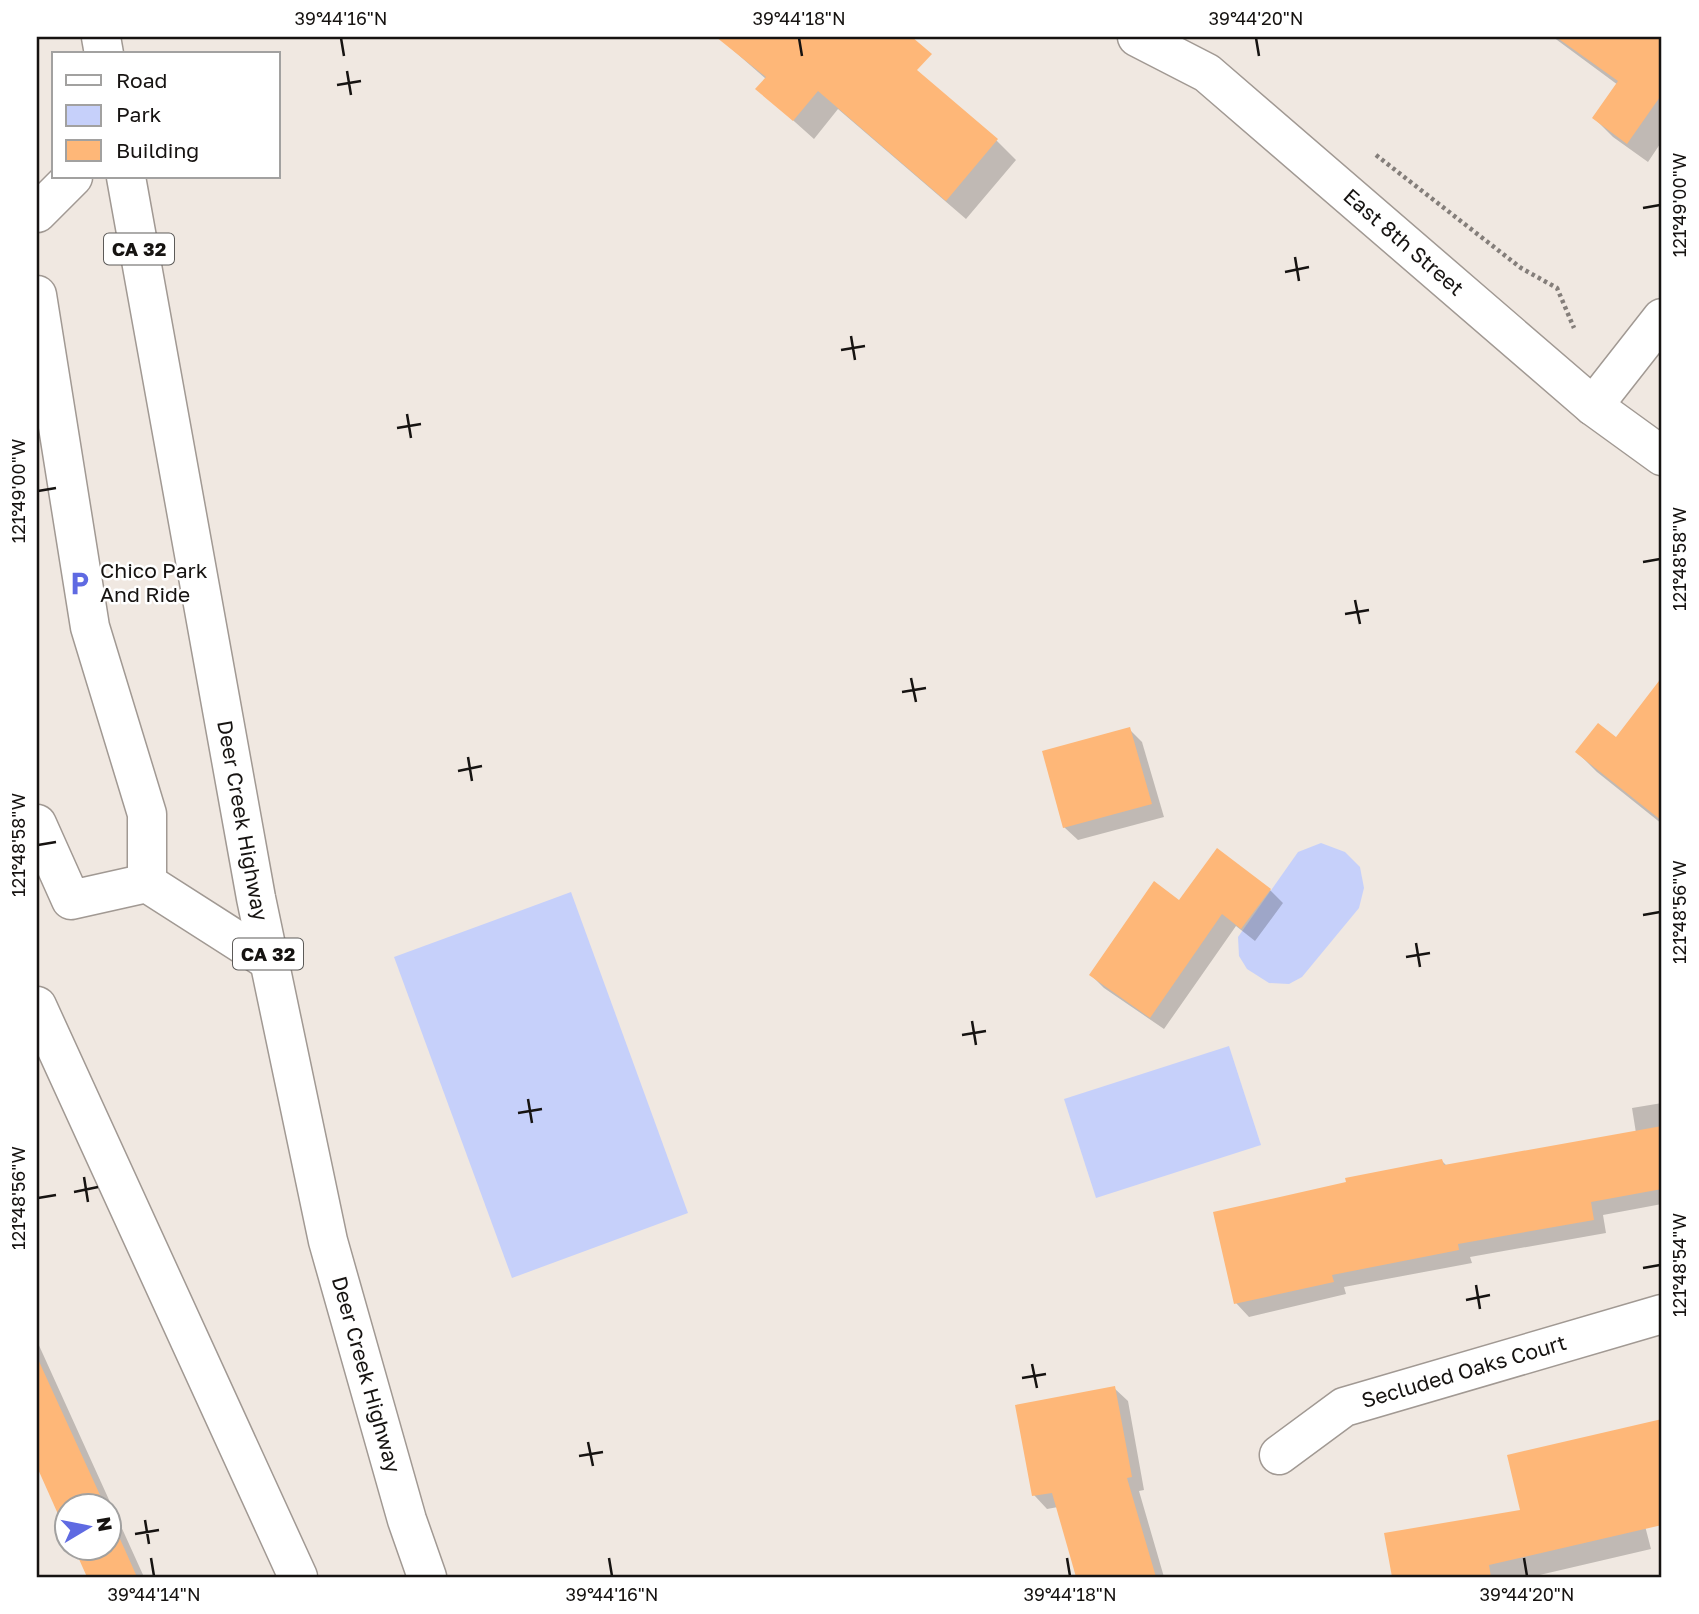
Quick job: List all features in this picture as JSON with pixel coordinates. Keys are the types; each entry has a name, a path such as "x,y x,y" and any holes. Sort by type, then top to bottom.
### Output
{"main road":[{"name":"East 8th Street","path":"1137,37 1207,73 1593,407 1662,456"},
{"path":"37,213 72,178"},
{"name":"Deer Creek Highway","path":"126,178 269,961 328,1241 407,1520 427,1577"},
{"path":"37,295 43,377 90,627 147,814 146,883"},
{"path":"1593,407 1662,318"},
{"path":"37,824 71,900 146,883 269,961"},
{"path":"37,1006 298,1577"},
{"name":"Secluded Oaks Court","path":"1279,1455 1344,1407 1662,1314"}],"path":[{"path":"1367,148 1521,268 1556,288 1576,331"}],"green space":[{"path":"1321,843 1345,852 1360,867 1364,888 1359,908 1302,977 1289,984 1269,983 1247,969 1239,956 1238,937 1298,852"},
{"path":"571,892 688,1213 512,1278 394,957"},
{"path":"1229,1046 1261,1145 1096,1198 1064,1099"}],"building":[{"path":"716,37 912,37 932,54 917,70 998,139 946,201 818,91 793,121 755,89 766,77"},
{"path":"1556,37 1662,37 1662,94 1627,144 1592,118 1618,81"},
{"path":"1662,677 1662,821 1575,752 1598,723 1616,737"},
{"path":"1130,727 1152,804 1063,828 1042,751"},
{"path":"1217,848 1271,889 1241,929 1222,914 1150,1018 1089,975 1154,881 1179,900"},
{"path":"1662,1126 1662,1189 1591,1202 1594,1220 1458,1244 1459,1250 1332,1275 1334,1282 1234,1304 1213,1212 1346,1182 1345,1178 1442,1159 1444,1165"},
{"path":"37,1357 99,1492 52,1492 52,1501 37,1467"},
{"path":"1115,1386 1132,1477 1127,1478 1156,1577 1076,1577 1052,1493 1032,1496 1015,1405"},
{"path":"1662,1419 1662,1525 1489,1565 1491,1577 1392,1577 1384,1533 1520,1510 1507,1455"},
{"path":"122,1544 137,1577 87,1577 80,1562 122,1562"}],"place":[{"name":"Chico Park And Ride","path":"80,583"}]}
